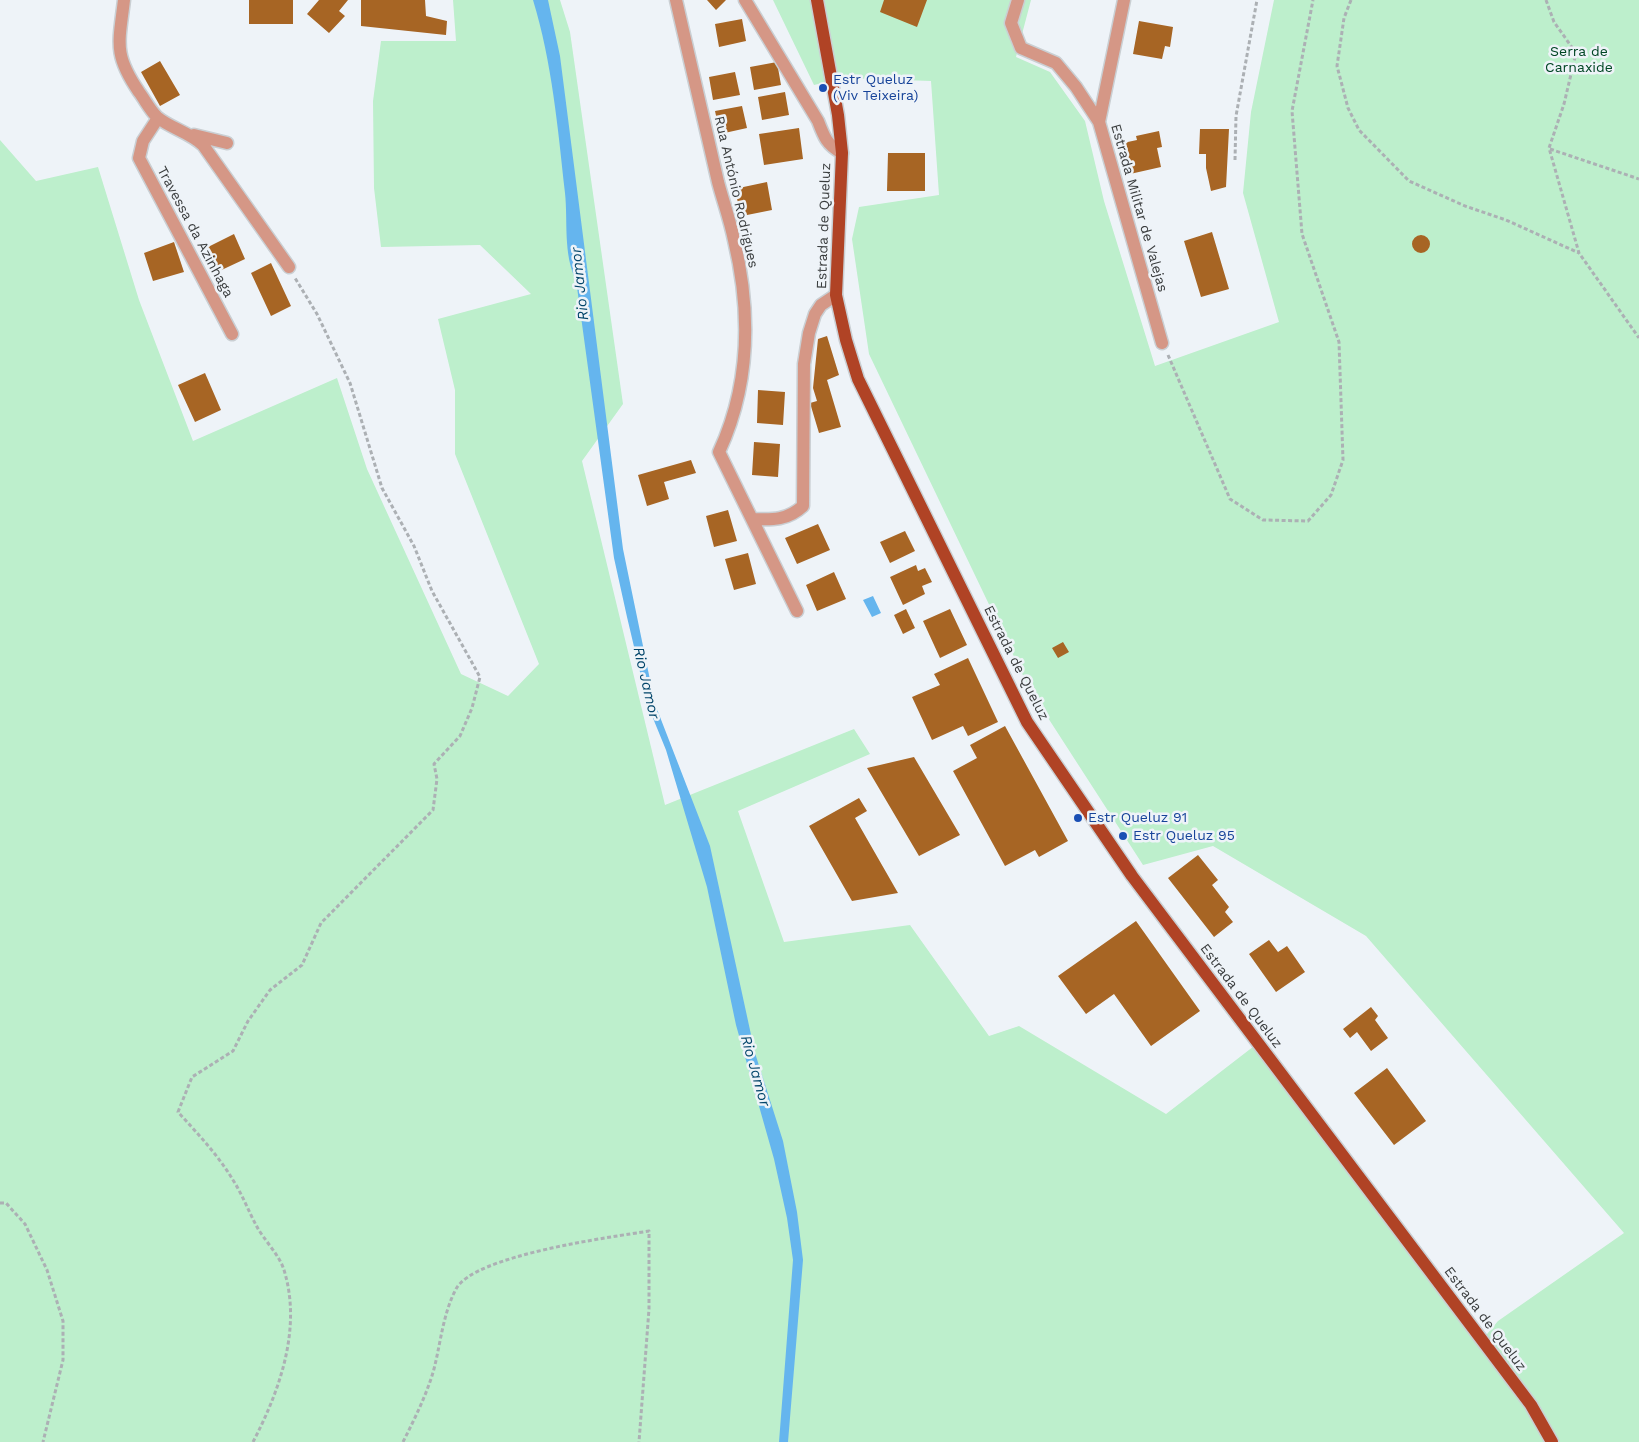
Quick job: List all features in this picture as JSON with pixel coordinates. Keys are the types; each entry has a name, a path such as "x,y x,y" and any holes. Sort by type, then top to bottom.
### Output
{"main road":[{"name":"Estrada de Queluz","path":"818,0 838,115 842,153 836,295 846,340 858,379 1027,722 1132,876 1531,1405 1552,1442"}],"street":[{"path":"124,0 120,60 126,73 158,118 191,134 227,143"},
{"name":"Rua António Rodrigues","path":"676,0 722,196 734,239 743,294 746,348 741,390 728,432 719,452 797,611"},
{"path":"745,0 818,121 825,140 830,147 842,153"},
{"name":"Estrada Militar de Valejas","path":"1018,0 1011,23 1021,48 1056,63 1076,87 1099,122 1162,343"},
{"path":"1099,122 1124,0"},
{"name":"Travessa da Azinhaga","path":"158,118 143,141 139,158 232,334"},
{"path":"191,134 203,145 288,267"},
{"path":"753,519 776,520 793,515 803,506 804,364 815,314 822,305 836,295"}],"path":[{"path":"1235,160 1236,116 1257,0"},
{"path":"1162,343 1230,499 1263,520 1308,521 1331,495 1344,460 1339,342 1302,234 1292,111 1313,0"},
{"path":"1351,0 1344,18 1336,66 1348,108 1359,130 1409,181 1465,206 1506,220 1579,253"},
{"path":"1546,0 1554,22 1576,53 1564,104 1549,148 1579,253 1639,338"},
{"path":"1549,148 1639,179"},
{"path":"253,1442 264,1421 285,1365 292,1319 284,1268 256,1226 234,1181 214,1151 178,1112 192,1077 232,1051 248,1021 270,990 302,965 321,923 433,810 437,779 434,764 460,736 472,708 480,677 432,591 414,546 382,488 350,383 317,314 288,267"},
{"path":"0,1203 6,1204 25,1224 47,1270 63,1321 63,1360 43,1442"},
{"path":"403,1442 420,1408 434,1369 444,1316 457,1286 475,1272 522,1255 573,1243 649,1231 649,1309 639,1442"}],"green space":[{"name":"Serra de Carnaxide","path":"453,0 560,0 570,32 623,404 582,461 665,805 854,729 870,754 738,811 784,942 910,925 989,1036 1019,1026 1166,1114 1258,1043 1482,1340 1498,1321 1624,1233 1366,936 1213,846 1143,865 1030,690 869,354 852,239 859,207 939,195 931,81 844,78 814,85 773,0 1031,0 1016,57 1050,72 1085,121 1104,201 1155,366 1279,322 1243,193 1251,112 1274,0 1639,0 1639,1442 0,1442 0,140 36,181 98,167 139,300 193,441 337,378 367,469 461,674 508,696 539,664 455,454 455,390 438,319 531,294 480,245 381,247 374,188 373,101 381,41 456,41"}],"water":[{"name":"Rio Jamor","path":"533,0 548,0 560,56 623,549 655,704 710,846 755,1053 783,1141 797,1212 803,1260 788,1442 779,1442 793,1260 787,1218 774,1159 736,1025 707,887 666,750 648,706 614,558 576,280 569,259 565,193 554,96 540,23"},
{"path":"873,596 881,613 872,617 863,600"}],"building":[{"path":"249,0 293,0 293,24 249,24"},
{"path":"319,0 348,0 339,11 345,16 329,33 307,14"},
{"path":"361,0 425,0 426,16 447,21 446,35 361,26"},
{"path":"707,0 726,0 716,10"},
{"path":"884,0 927,0 917,27 880,12"},
{"path":"742,19 746,41 719,47 715,24"},
{"path":"1139,21 1173,27 1170,47 1165,46 1162,59 1133,54"},
{"path":"160,61 180,95 160,106 141,72"},
{"path":"777,62 781,85 754,90 750,67"},
{"path":"735,72 740,95 713,100 709,77"},
{"path":"785,92 789,115 762,120 758,97"},
{"path":"742,106 747,128 720,134 715,111"},
{"path":"799,128 803,159 764,165 759,134"},
{"path":"1200,129 1229,129 1226,187 1211,191 1206,168 1206,154 1199,154"},
{"path":"1159,131 1162,147 1157,148 1161,167 1130,174 1123,143 1137,140 1136,136"},
{"path":"888,153 925,153 925,191 887,191"},
{"path":"767,182 772,210 742,216 734,189"},
{"path":"1212,232 1229,289 1201,297 1184,241"},
{"path":"234,234 245,259 213,274 202,250"},
{"path":"1417,235 1425,235 1430,240 1428,251 1417,253 1412,248 1412,240"},
{"path":"174,242 184,272 153,281 144,253"},
{"path":"271,263 291,306 271,316 251,273"},
{"path":"827,336 839,375 827,380 841,427 819,433 810,403 817,401 813,388 818,339"},
{"path":"205,373 221,410 195,422 178,385"},
{"path":"758,390 785,392 783,425 757,423"},
{"path":"754,442 780,444 778,477 752,475"},
{"path":"691,460 696,473 664,482 669,499 647,506 638,475"},
{"path":"728,510 737,541 714,547 706,516"},
{"path":"818,524 830,550 797,564 785,538"},
{"path":"905,531 915,551 890,563 880,542"},
{"path":"748,553 756,584 734,590 725,559"},
{"path":"916,565 918,571 925,568 932,582 922,586 925,594 903,605 890,577"},
{"path":"834,572 846,599 817,611 806,585"},
{"path":"906,609 915,628 903,634 894,615"},
{"path":"950,609 967,645 940,658 923,621"},
{"path":"1063,642 1069,652 1058,658 1052,648"},
{"path":"968,658 998,722 968,736 963,726 932,740 912,697 940,685 934,674"},
{"path":"1005,726 1068,841 1039,857 1035,850 1005,866 953,771 977,758 970,745"},
{"path":"914,757 960,835 919,856 867,768"},
{"path":"859,798 867,811 855,818 898,893 852,901 809,826"},
{"path":"1198,855 1218,880 1212,885 1229,907 1225,912 1233,922 1214,937 1168,878"},
{"path":"1136,921 1200,1011 1151,1046 1114,994 1086,1014 1058,976"},
{"path":"1269,940 1278,952 1287,946 1305,972 1276,992 1249,954"},
{"path":"1371,1007 1378,1016 1375,1020 1388,1038 1371,1051 1357,1032 1350,1038 1343,1029"},
{"path":"1387,1068 1426,1121 1394,1145 1354,1093"}],"place":[{"name":"Estr Queluz (Viv Teixeira)","path":"823,88"},
{"name":"Estr Queluz 91","path":"1078,818"},
{"name":"Estr Queluz 95","path":"1123,836"}]}
